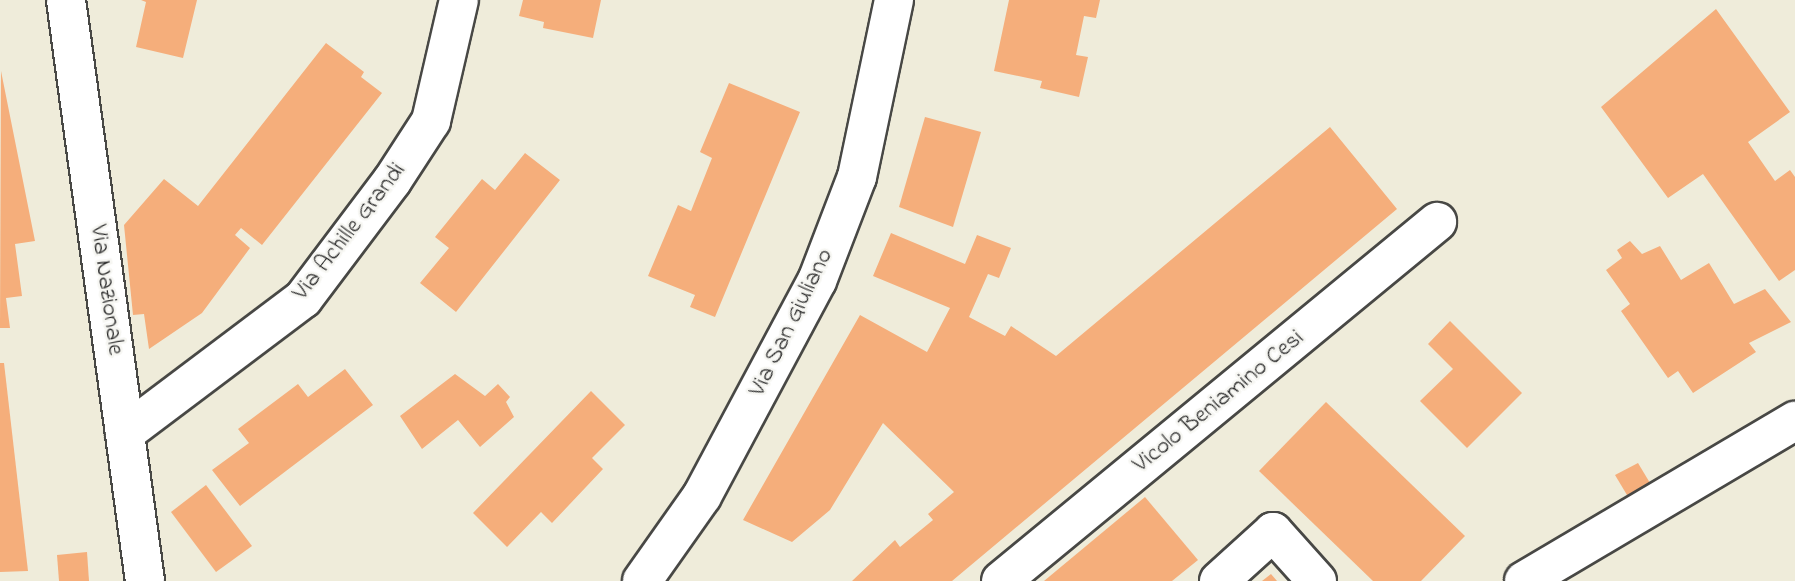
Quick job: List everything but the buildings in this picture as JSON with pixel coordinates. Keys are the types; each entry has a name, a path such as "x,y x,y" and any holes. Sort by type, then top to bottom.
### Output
{"street":[{"name":"Via Nazionale","path":"66,0 145,581"},
{"name":"Via Achille Grandi","path":"125,433 303,299 392,181 431,121 459,0"},
{"name":"Via San Giuliano","path":"646,580 702,496 817,281 857,177 894,0"},
{"name":"Vicolo Beniamino Cesi","path":"1001,581 1437,222"},
{"path":"1524,581 1795,421"},
{"path":"1219,581 1273,532 1317,581"}]}
